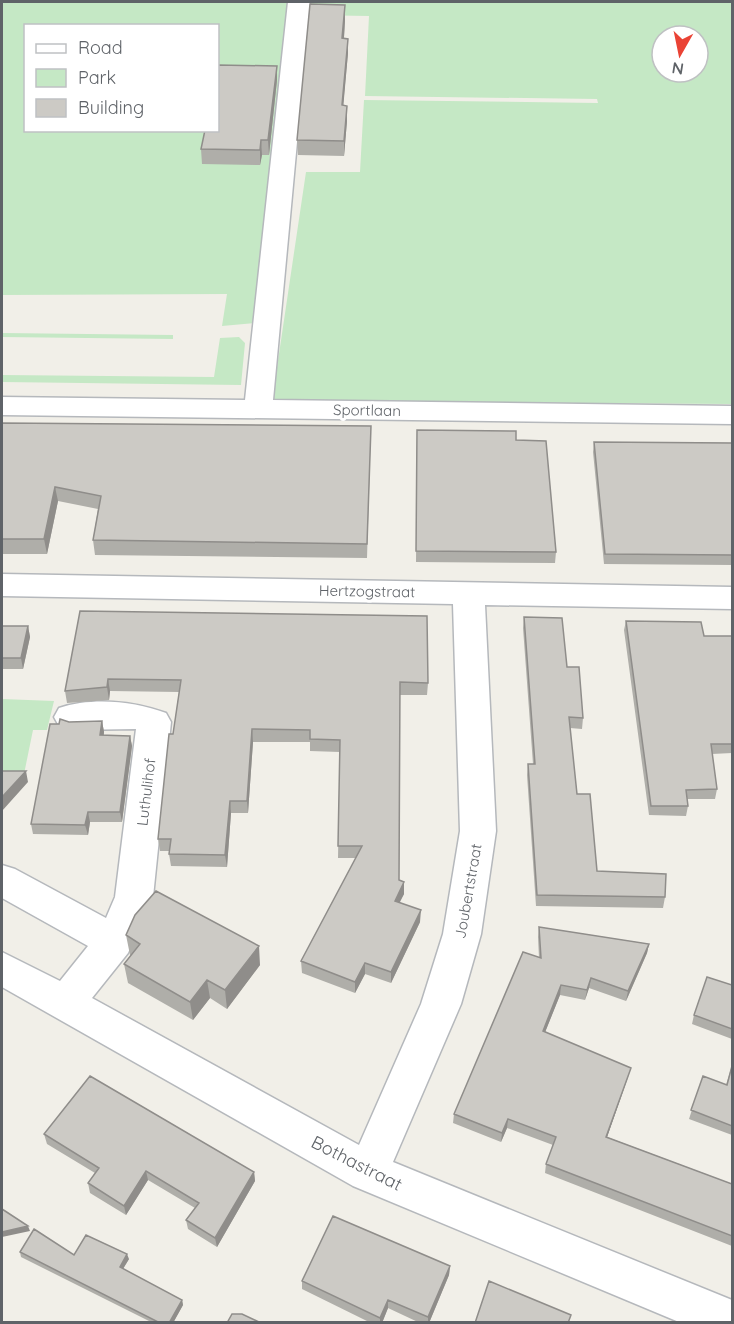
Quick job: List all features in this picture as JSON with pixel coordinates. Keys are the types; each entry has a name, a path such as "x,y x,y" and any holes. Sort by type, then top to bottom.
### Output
{"street":[{"path":"260,397 299,2"},
{"name":"Sportlaan","path":"2,406 260,397 732,415"},
{"name":"Hertzogstraat","path":"2,585 732,598"},
{"name":"Joubertstraat","path":"368,1172 441,1004 462,934 478,831 469,593"},
{"name":"Luthulihof","path":"65,1003 115,942 134,897 154,722 138,716 71,717"},
{"path":"2,880 115,942"},
{"name":"Bothastraat","path":"2,968 368,1172 731,1323"}],"green space":[{"path":"2,2 292,2 255,323 222,326 227,294 2,295"},
{"path":"309,2 732,2 732,404 272,401 306,172 360,172 364,100 598,103 597,99 365,96 369,16 307,15"},
{"path":"2,333 173,335 173,339 2,337"},
{"path":"239,337 245,343 241,385 2,382 2,375 214,377 220,338"},
{"path":"2,699 54,701 47,730 33,730 23,779 2,778"}],"building":[{"path":"310,4 345,5 342,38 348,39 342,105 347,106 344,141 297,140"},
{"path":"219,65 277,66 268,140 261,140 260,150 201,149 205,132 219,132"},
{"path":"2,423 371,426 367,544 93,540 101,496 55,487 44,539 2,539"},
{"path":"417,430 516,431 516,440 546,441 556,552 416,551"},
{"path":"594,442 732,443 732,555 605,554"},
{"path":"80,611 427,616 428,683 400,682 399,880 404,882 395,901 421,910 391,972 365,963 355,982 301,961 362,846 338,846 340,740 310,739 310,730 252,729 247,801 230,801 225,855 169,854 171,839 158,839 169,734 173,734 181,680 108,679 107,687 65,691"},
{"path":"524,617 562,618 567,667 579,667 583,718 569,717 577,794 590,794 597,871 666,874 665,897 537,895 528,764 535,764"},
{"path":"626,621 701,622 704,636 732,636 732,744 711,744 717,789 686,790 688,806 651,806"},
{"path":"2,626 28,626 21,658 2,658"},
{"path":"60,719 69,722 102,721 100,735 130,736 120,812 88,812 85,825 31,824 50,724 59,724"},
{"path":"2,771 26,771 2,797"},
{"path":"156,891 259,946 225,990 207,980 190,1002 124,964 140,944 126,935 135,915"},
{"path":"539,927 649,944 628,991 591,978 587,990 561,985 543,1031 631,1068 606,1137 732,1184 732,1236 546,1164 556,1137 508,1119 502,1133 454,1114 523,952 541,958"},
{"path":"707,977 732,985 732,1029 694,1015"},
{"path":"732,1066 732,1126 691,1110 703,1076 727,1085"},
{"path":"90,1076 254,1172 215,1238 186,1220 199,1203 146,1171 124,1206 88,1183 99,1168 44,1134"},
{"path":"2,1209 28,1226 2,1232"},
{"path":"333,1216 450,1266 428,1317 388,1300 380,1318 302,1281"},
{"path":"34,1229 74,1255 86,1235 127,1254 120,1267 182,1300 169,1323 160,1323 20,1252"},
{"path":"489,1281 571,1315 568,1323 475,1323"},
{"path":"232,1314 242,1314 261,1323 227,1323"}]}
